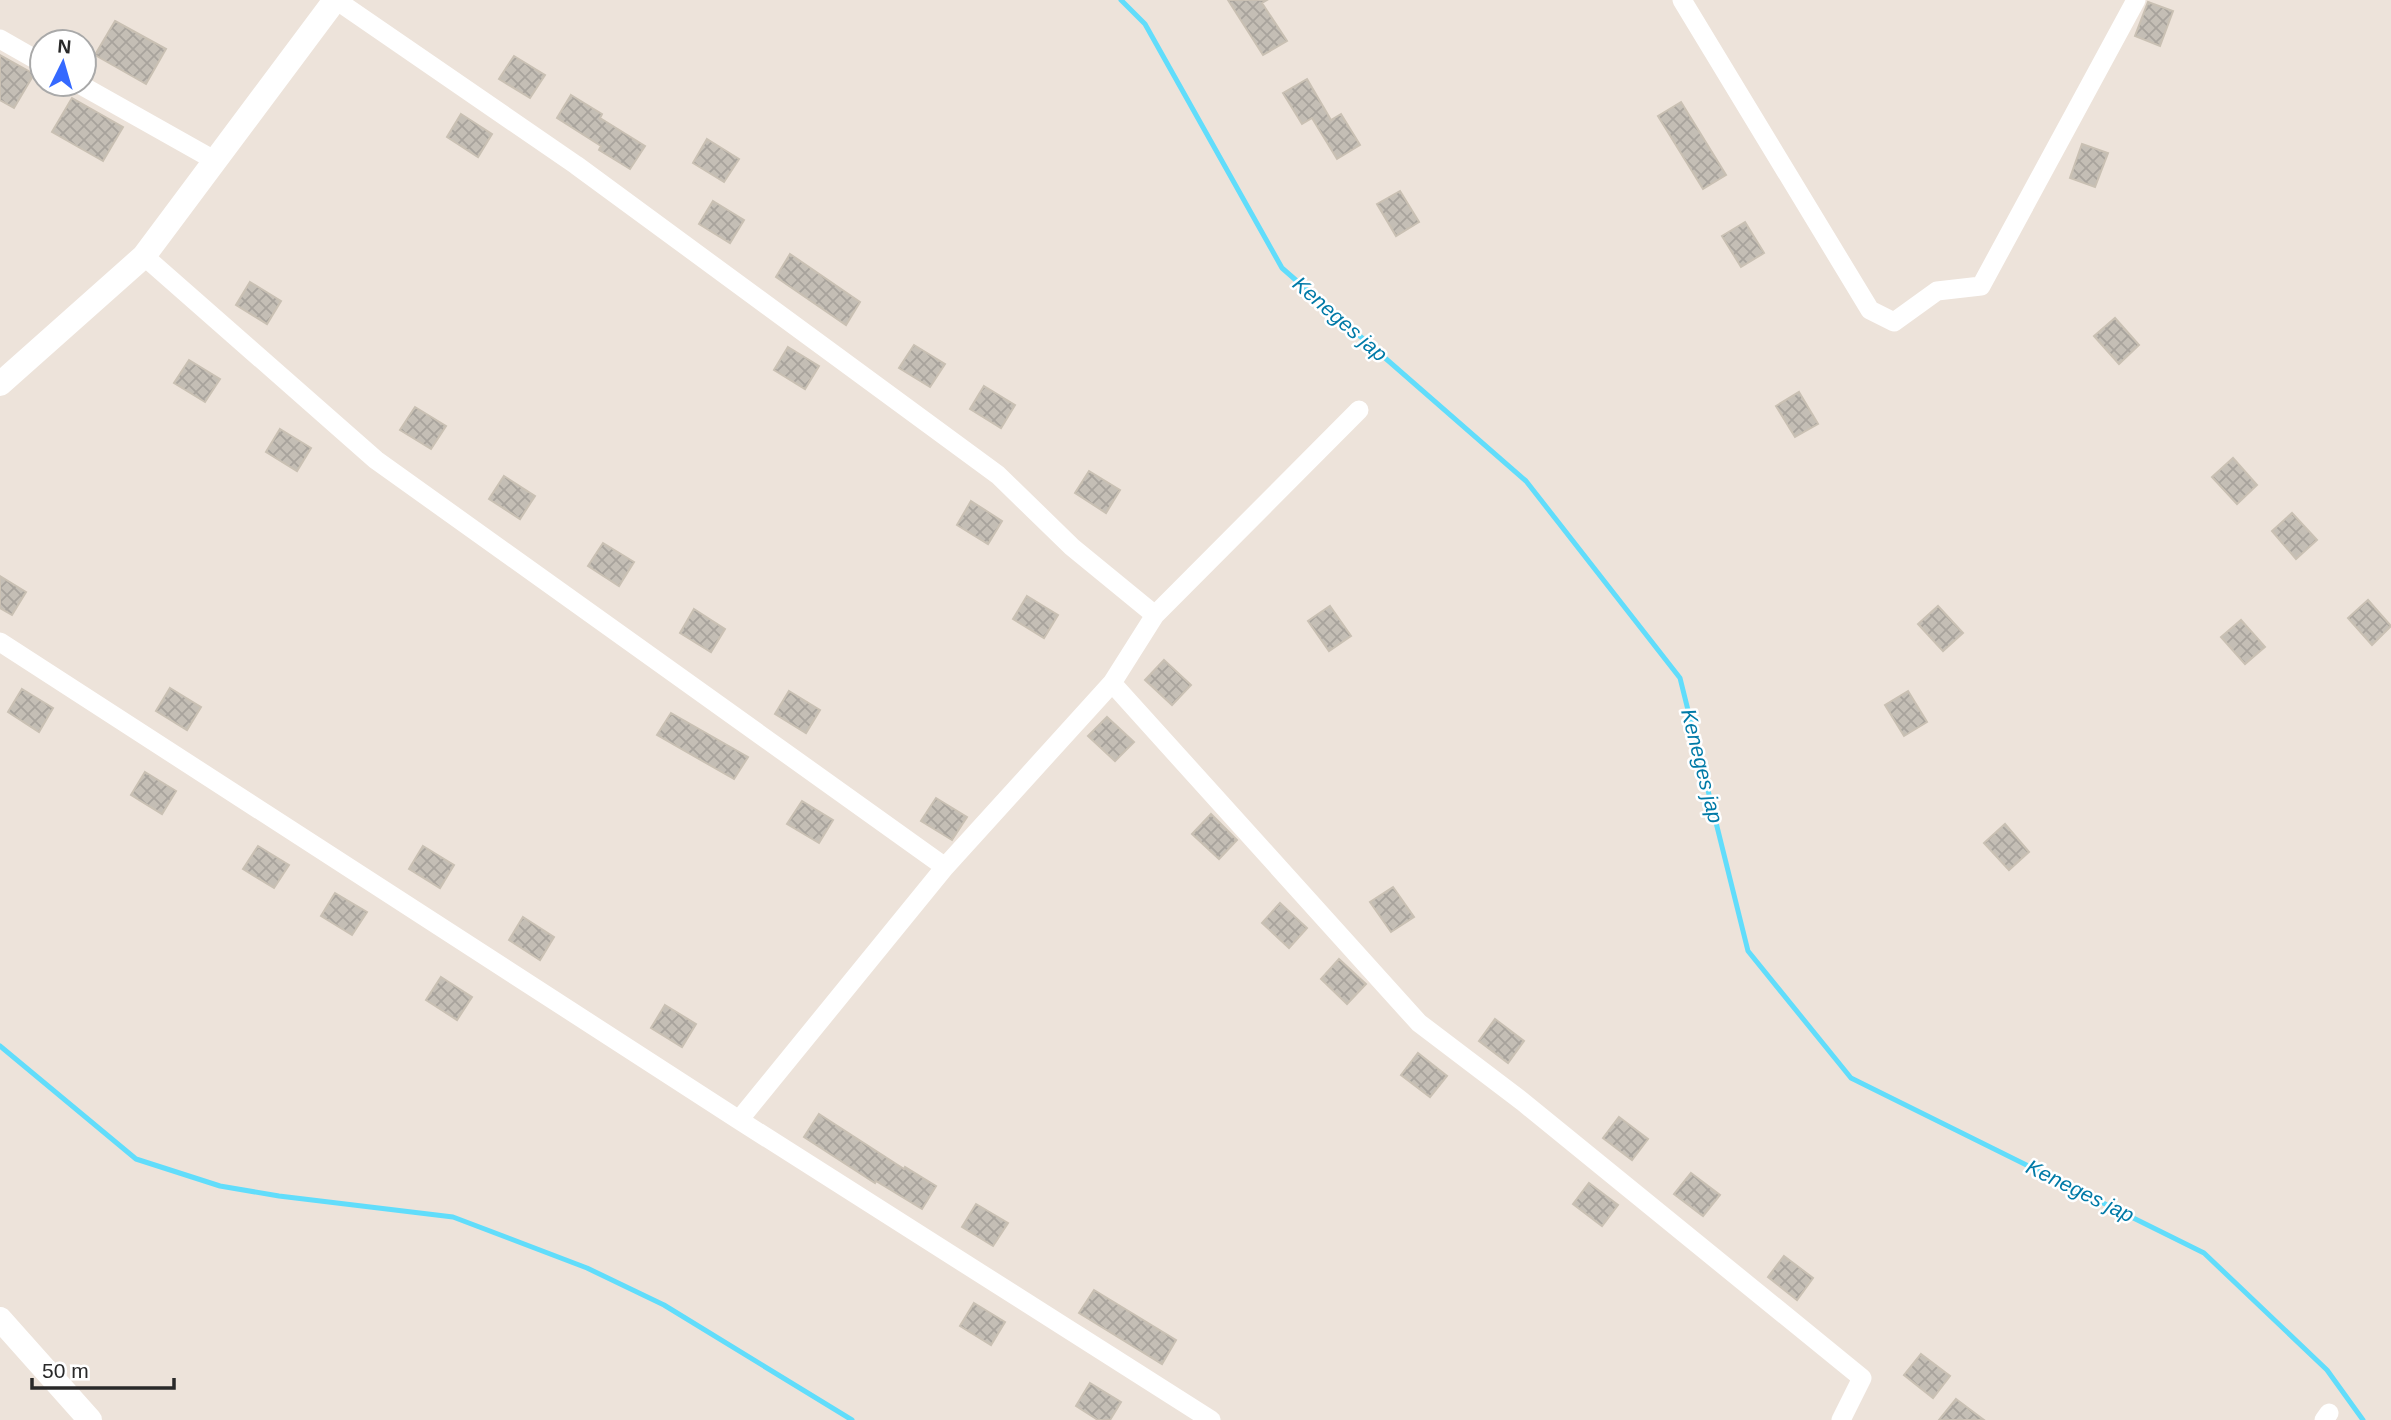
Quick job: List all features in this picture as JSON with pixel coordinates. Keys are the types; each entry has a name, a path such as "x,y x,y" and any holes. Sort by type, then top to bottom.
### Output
{"street":[{"path":"0,384 144,256 335,0 576,165 998,475 1072,547 1155,615"},
{"path":"1682,0 1870,310 1894,322 1937,291 1981,286 2136,0"},
{"path":"0,39 28,55"},
{"path":"98,95 214,160"},
{"path":"144,256 376,460 945,867"},
{"path":"739,1120 945,867 1112,683 1155,615 1359,410"},
{"path":"0,642 739,1120 1211,1420"},
{"path":"1112,683 1419,1023 1523,1101 1862,1378 1841,1420"},
{"path":"0,1319 90,1420"}],"building":[{"path":"1228,0 1267,0 1262,3 1287,41 1263,55"},
{"path":"2148,2 2173,11 2160,46 2135,36"},
{"path":"115,21 166,49 146,84 98,57 98,50"},
{"path":"0,55 28,71 28,84 14,108 0,100"},
{"path":"514,56 545,75 530,98 499,79"},
{"path":"1307,79 1331,120 1341,114 1360,145 1337,159 1312,118 1302,124 1283,93"},
{"path":"571,95 602,114 600,118 645,146 630,169 599,150 601,146 557,118"},
{"path":"72,98 123,127 103,161 52,132"},
{"path":"1681,102 1726,175 1703,189 1658,116"},
{"path":"461,114 492,134 478,157 447,137"},
{"path":"707,139 739,159 724,182 693,163"},
{"path":"2082,144 2108,153 2095,187 2070,178"},
{"path":"1400,191 1419,222 1396,236 1377,204"},
{"path":"713,201 744,220 730,243 699,224"},
{"path":"1745,222 1764,253 1741,267 1722,236"},
{"path":"790,254 860,302 846,325 776,277"},
{"path":"250,282 281,301 267,324 236,305"},
{"path":"2115,318 2139,345 2119,364 2094,336"},
{"path":"914,345 945,364 930,387 899,368"},
{"path":"788,347 819,366 805,389 774,370"},
{"path":"189,360 220,379 205,402 174,383"},
{"path":"984,386 1015,405 1001,428 970,409"},
{"path":"1799,392 1818,424 1795,437 1776,406"},
{"path":"415,407 446,426 431,449 400,430"},
{"path":"280,429 311,448 297,471 266,452"},
{"path":"2233,458 2257,485 2237,504 2212,477"},
{"path":"1089,471 1120,490 1106,513 1075,493"},
{"path":"504,476 535,496 520,519 489,499"},
{"path":"971,501 1002,521 988,544 957,525"},
{"path":"2292,513 2317,540 2296,559 2272,531"},
{"path":"603,543 634,562 619,586 588,566"},
{"path":"0,576 26,592 12,615 0,608"},
{"path":"1027,596 1058,615 1044,638 1013,619"},
{"path":"2368,600 2391,626 2372,645 2348,618"},
{"path":"1330,606 1351,636 1329,651 1308,621"},
{"path":"1938,606 1963,633 1943,651 1918,624"},
{"path":"694,609 725,629 711,652 680,633"},
{"path":"2241,620 2265,647 2245,664 2221,637"},
{"path":"1164,660 1191,685 1172,705 1145,680"},
{"path":"170,688 201,707 187,730 156,711"},
{"path":"22,689 53,708 39,732 8,712"},
{"path":"789,691 820,710 806,733 775,714"},
{"path":"1908,691 1927,722 1904,736 1885,705"},
{"path":"671,713 748,757 734,779 657,735"},
{"path":"1107,717 1134,742 1115,761 1088,736"},
{"path":"145,772 176,791 162,814 131,795"},
{"path":"936,798 967,817 952,840 921,821"},
{"path":"802,801 833,820 819,843 787,824"},
{"path":"1211,814 1237,840 1219,859 1192,834"},
{"path":"2005,824 2029,852 2009,870 1984,843"},
{"path":"258,846 289,865 274,888 243,869"},
{"path":"423,846 454,865 440,888 409,869"},
{"path":"1393,887 1414,917 1391,932 1370,902"},
{"path":"335,893 367,912 352,935 321,916"},
{"path":"1280,903 1307,928 1289,948 1262,923"},
{"path":"523,917 554,937 540,960 509,940"},
{"path":"1339,959 1366,984 1347,1004 1321,979"},
{"path":"441,977 472,997 457,1020 426,1000"},
{"path":"665,1005 696,1024 682,1047 651,1028"},
{"path":"1495,1019 1524,1041 1508,1063 1479,1041"},
{"path":"1418,1053 1447,1076 1430,1097 1401,1075"},
{"path":"819,1114 904,1169 905,1167 936,1186 922,1209 876,1181 875,1183 804,1137"},
{"path":"1619,1117 1648,1139 1632,1160 1603,1138"},
{"path":"1691,1173 1720,1195 1703,1216 1674,1194"},
{"path":"1589,1183 1618,1205 1602,1226 1573,1204"},
{"path":"976,1204 1008,1223 993,1246 962,1227"},
{"path":"1784,1256 1813,1278 1797,1300 1768,1277"},
{"path":"1094,1290 1176,1340 1162,1364 1079,1313"},
{"path":"974,1303 1005,1322 991,1345 960,1326"},
{"path":"1921,1354 1950,1376 1933,1398 1904,1375"},
{"path":"1090,1383 1121,1402 1110,1420 1098,1420 1076,1406"},
{"path":"1956,1399 1984,1420 1939,1420"}],"waterway":[{"name":"Keneges jap","path":"1121,0 1145,24 1282,268 1526,481 1680,678 1748,951 1851,1078 2204,1253 2327,1370 2363,1420"},
{"path":"0,1046 136,1159 220,1186 279,1196 453,1217 587,1268 664,1305 852,1420"}]}
